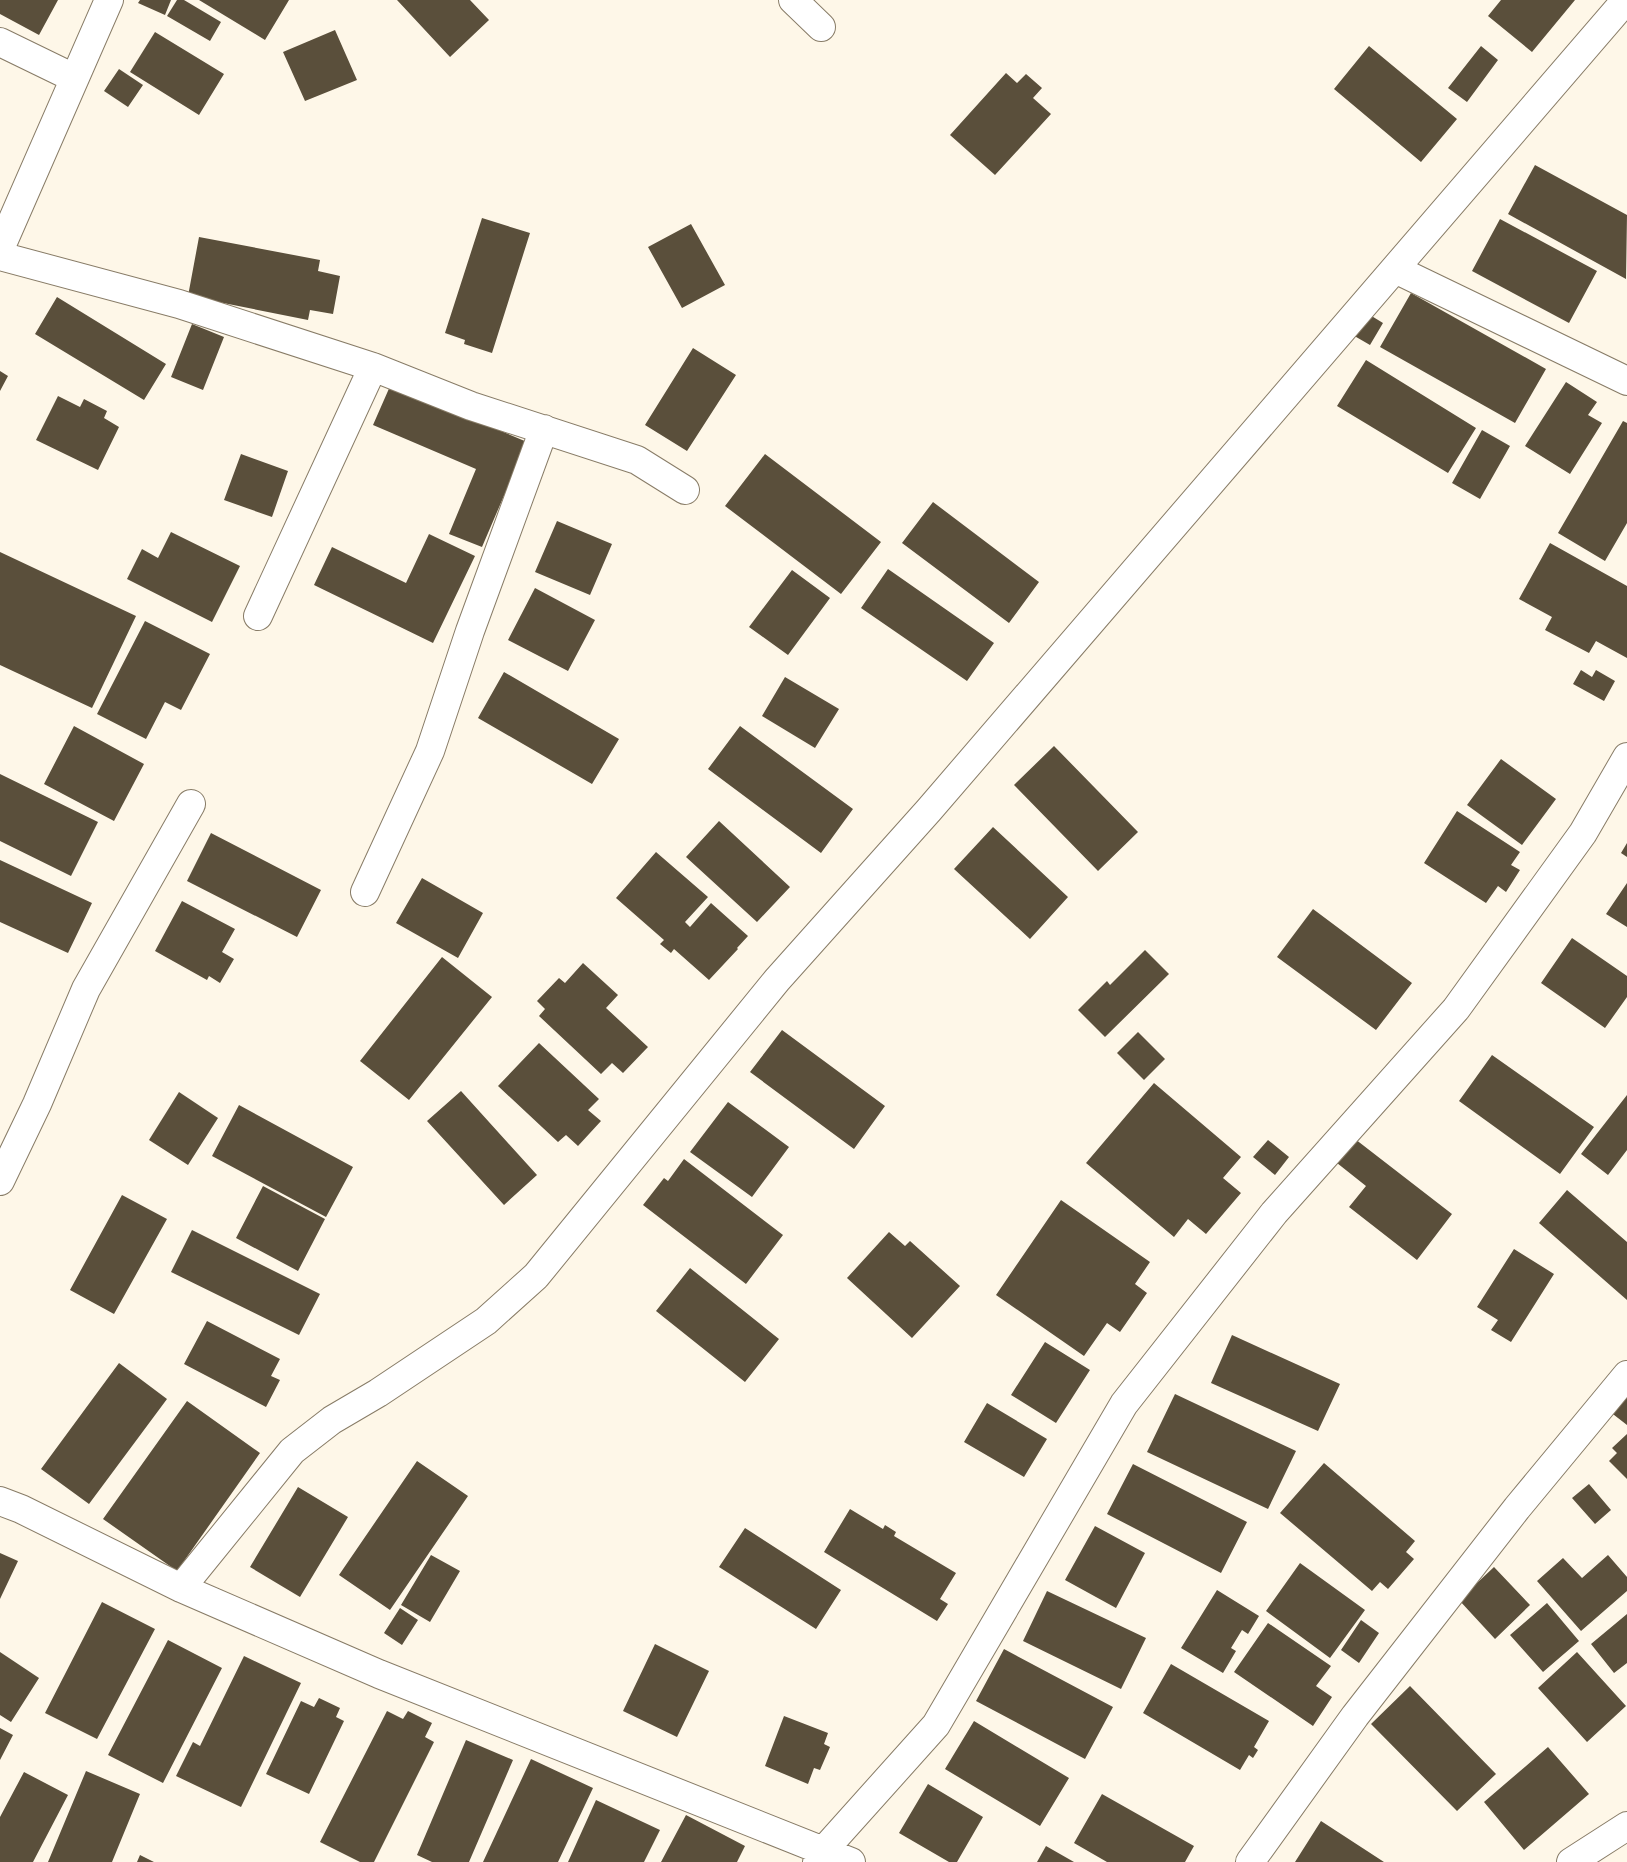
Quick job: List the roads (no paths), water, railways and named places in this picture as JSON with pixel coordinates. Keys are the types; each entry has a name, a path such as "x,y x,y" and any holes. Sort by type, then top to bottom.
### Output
{"street":[{"path":"0,249 109,0"},
{"path":"793,0 821,27"},
{"path":"181,1588 292,1451 332,1420 378,1393 486,1321 536,1276 778,980 930,810 1625,4"},
{"path":"0,42 74,78"},
{"path":"0,256 179,304 373,367 471,406 637,460 685,490"},
{"path":"1395,269 1627,381"},
{"path":"258,616 373,367"},
{"path":"365,892 430,751 470,631 544,429"},
{"path":"821,1856 936,1725 1124,1404 1274,1213 1456,1009 1583,832 1627,757"},
{"path":"0,1181 37,1104 86,989 191,804"},
{"path":"1250,1862 1355,1716 1517,1508 1627,1375"},
{"path":"0,1501 181,1588 379,1674 821,1856 851,1862"},
{"path":"1571,1862 1627,1826"}]}
